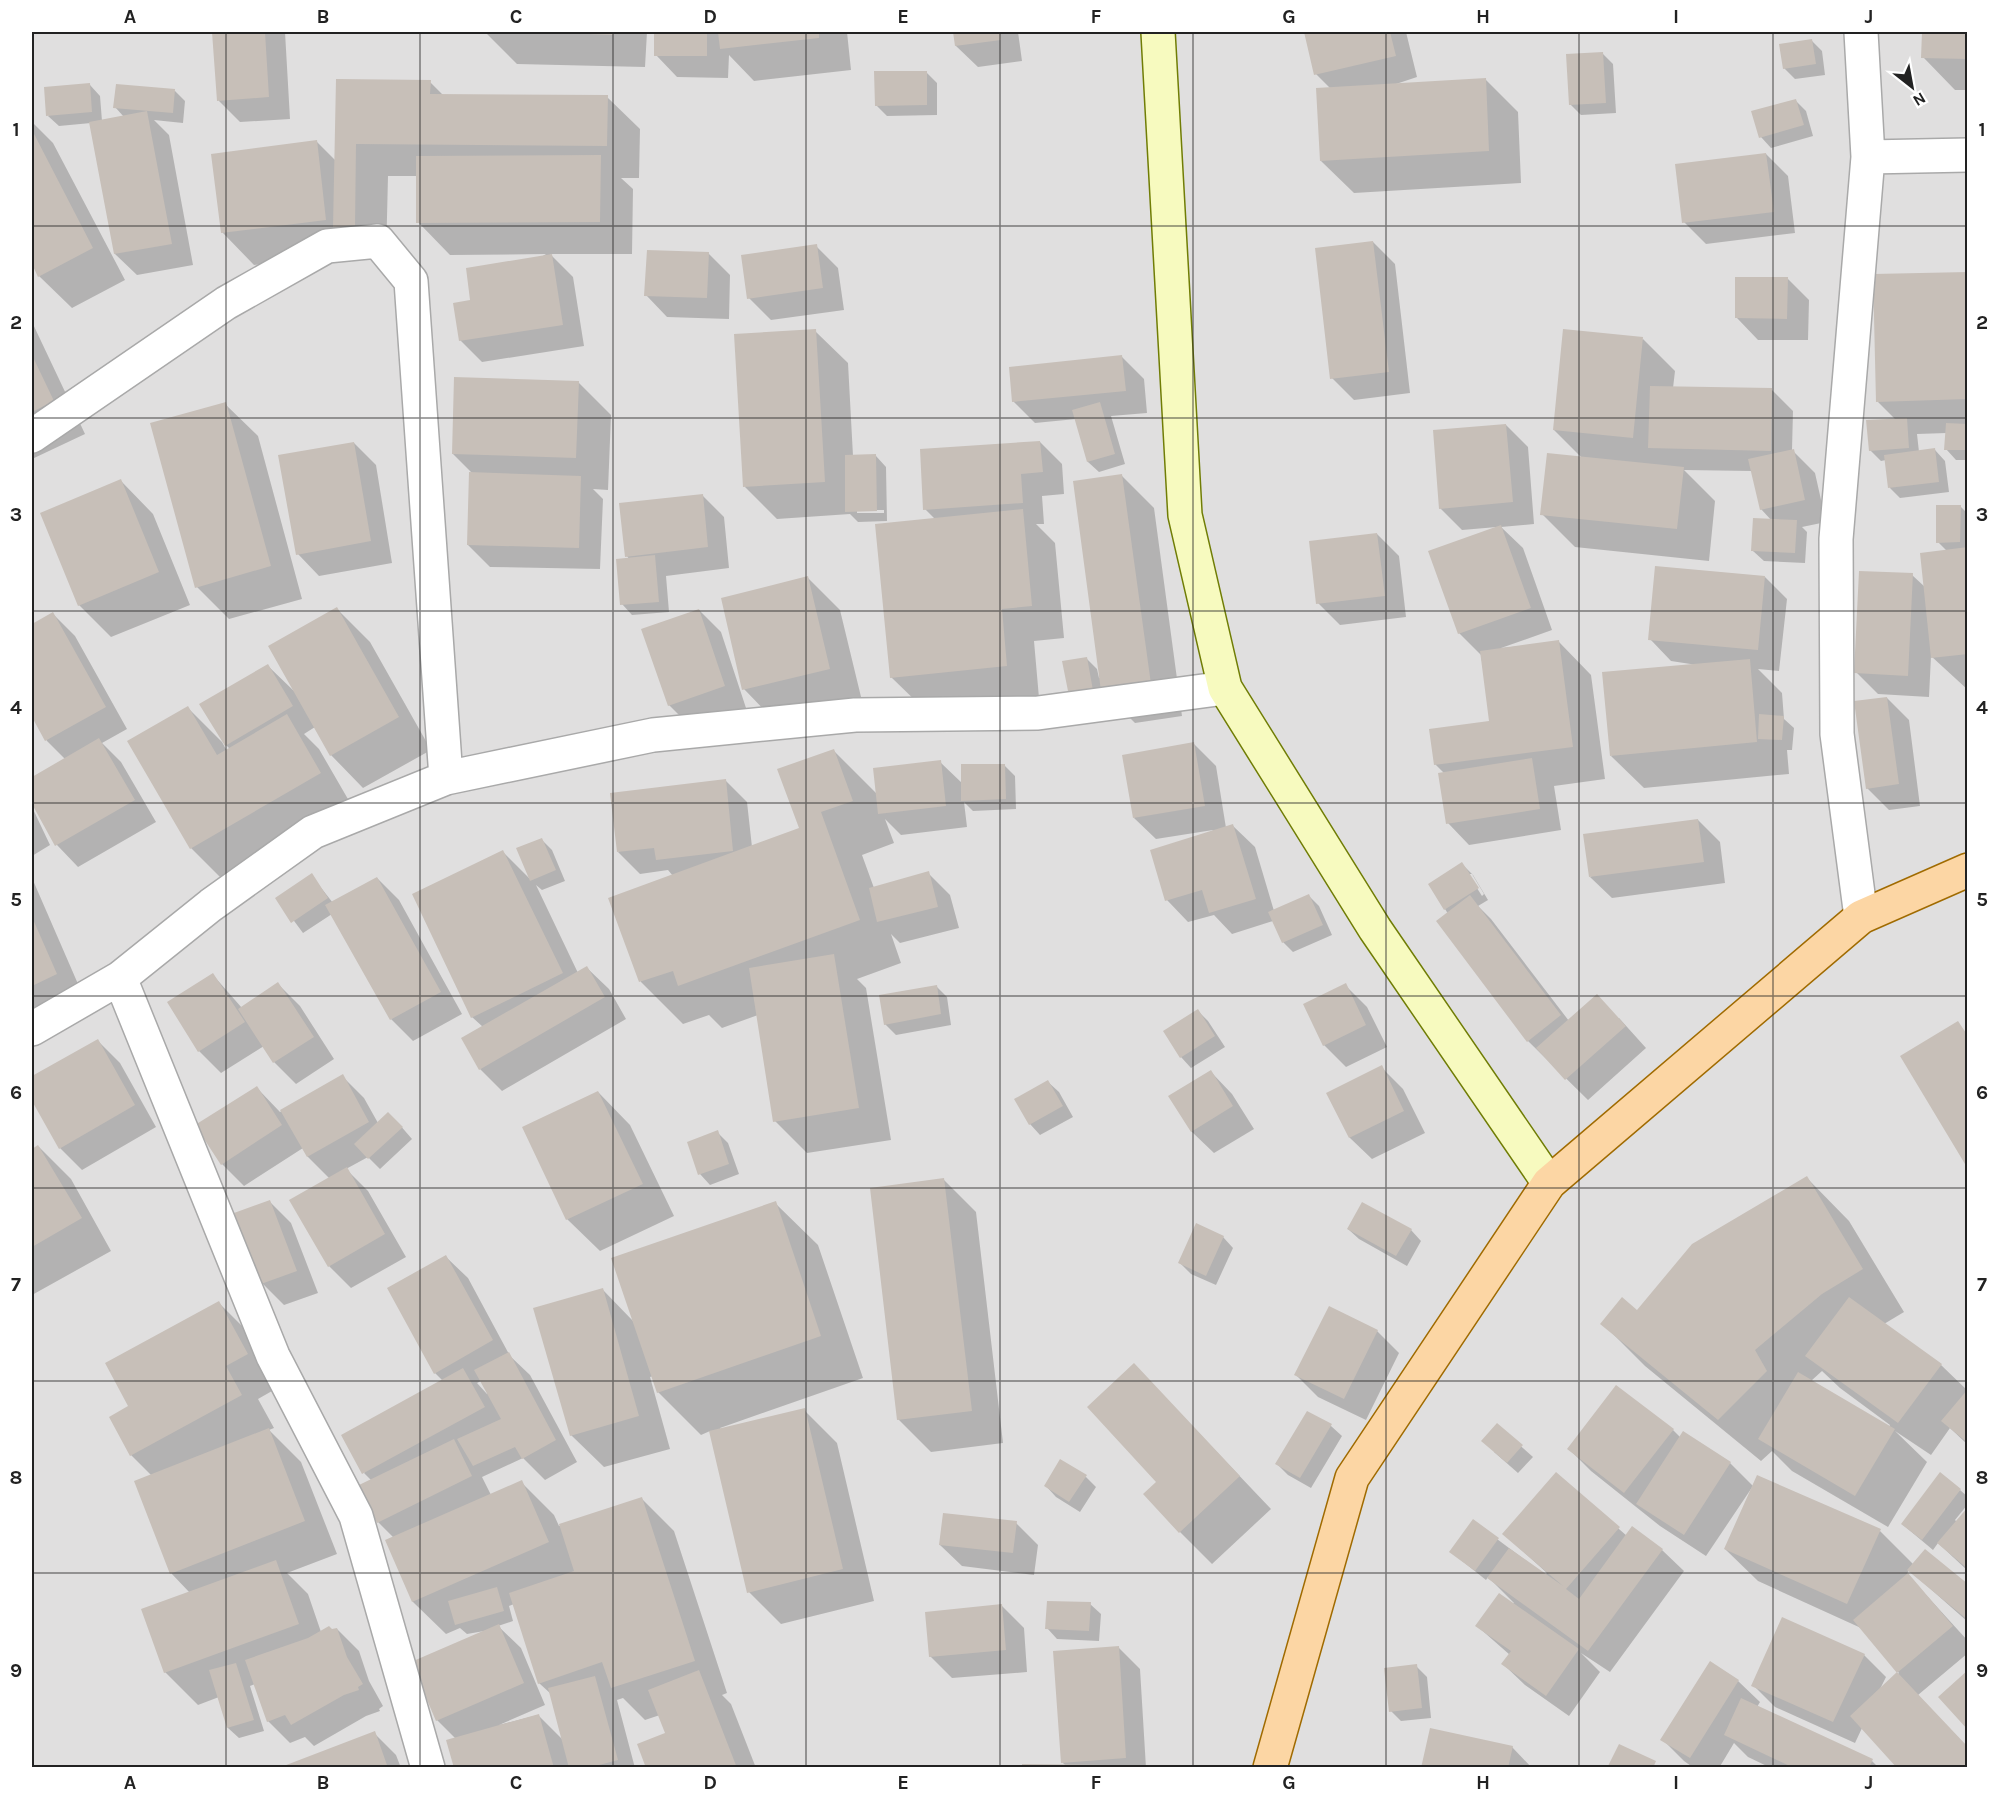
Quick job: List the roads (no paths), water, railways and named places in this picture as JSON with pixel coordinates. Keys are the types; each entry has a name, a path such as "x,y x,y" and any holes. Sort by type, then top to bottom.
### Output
{"main road":[{"path":"1270,1767 1352,1478 1549,1183 1861,917 1968,870"}],"street":[{"path":"1158,32 1185,515 1225,688 1375,929 1549,1183"},
{"path":"1861,32 1868,157 1836,538 1837,734 1861,917"},
{"path":"1868,157 1968,155"},
{"path":"32,436 226,303 327,246 378,241 411,281 446,778"},
{"path":"32,1029 120,978 211,905 314,832 446,778 653,735 855,715 1038,712 1225,688"},
{"path":"120,978 273,1356 356,1516 428,1767"}]}
